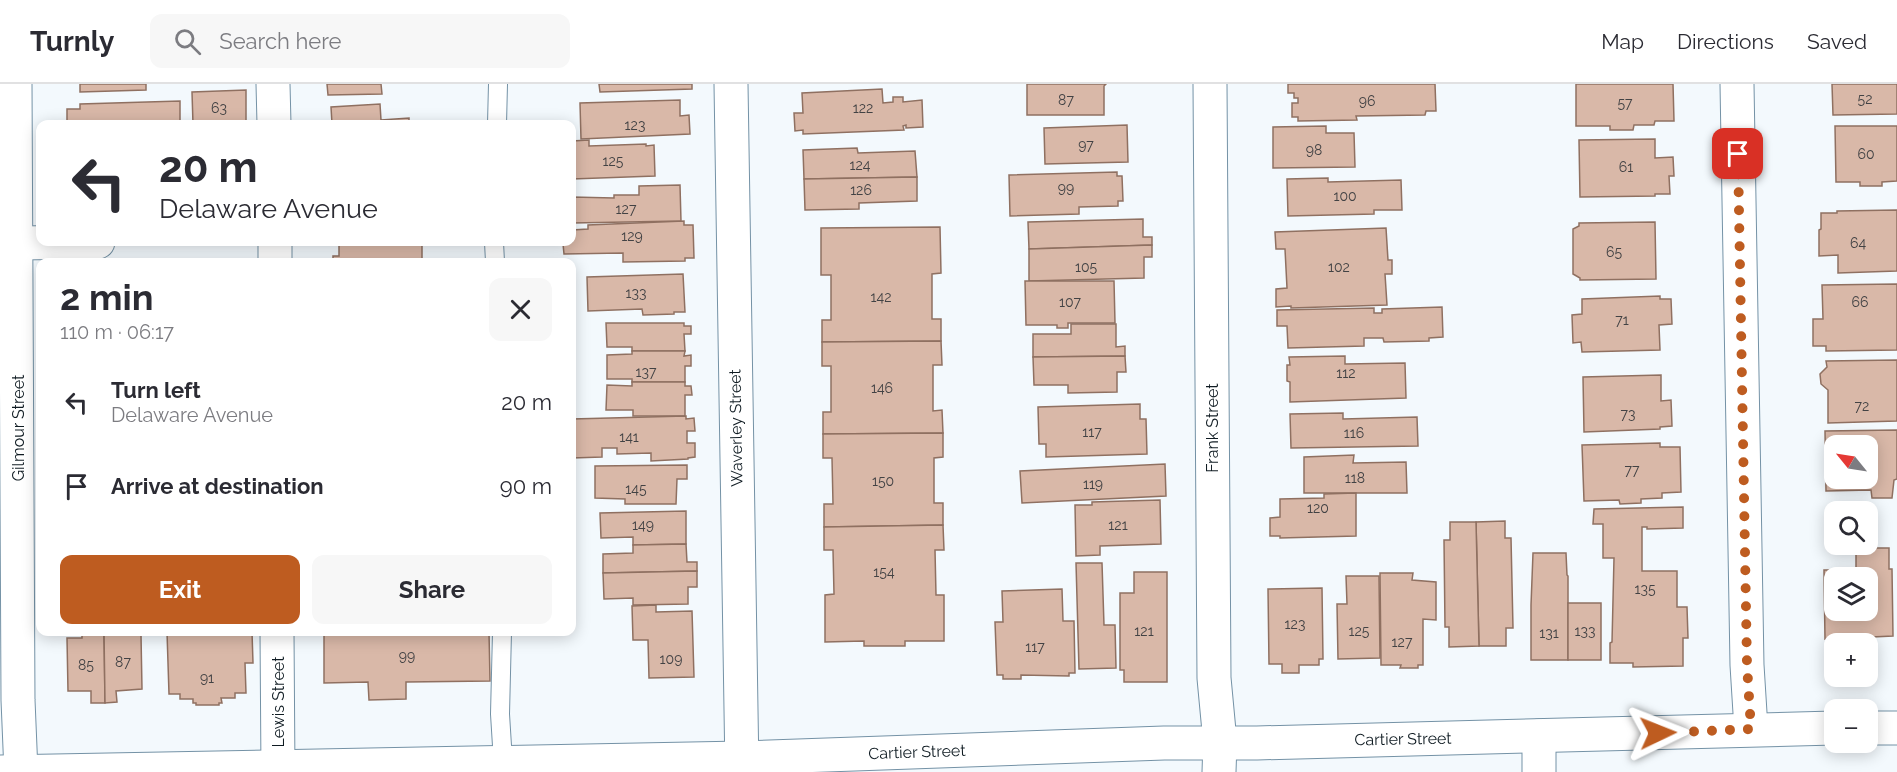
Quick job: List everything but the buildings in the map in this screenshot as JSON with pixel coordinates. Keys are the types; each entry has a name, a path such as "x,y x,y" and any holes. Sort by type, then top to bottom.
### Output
{"street":[{"name":"Gilmour Street","path":"15,84 18,700 21,772"},
{"path":"273,84 274,120"},
{"name":"Waverley Street","path":"731,84 742,765"},
{"name":"Frank Street","path":"1210,84 1214,678 1220,757"},
{"path":"1737,84 1747,665 1751,729"},
{"path":"17,243 36,243"},
{"name":"Lewis Street","path":"277,636 278,769"},
{"name":"Cartier Street","path":"0,772 278,769 503,762 742,765 1220,757 1539,735 1824,728"},
{"path":"1878,728 1897,728"},
{"path":"1539,735 1539,772"}],"lane":[{"path":"497,120 498,84"},
{"path":"502,636 500,714 503,762"}],"route":[{"path":"1658,733 1751,729 1747,665 1738,154"}]}
